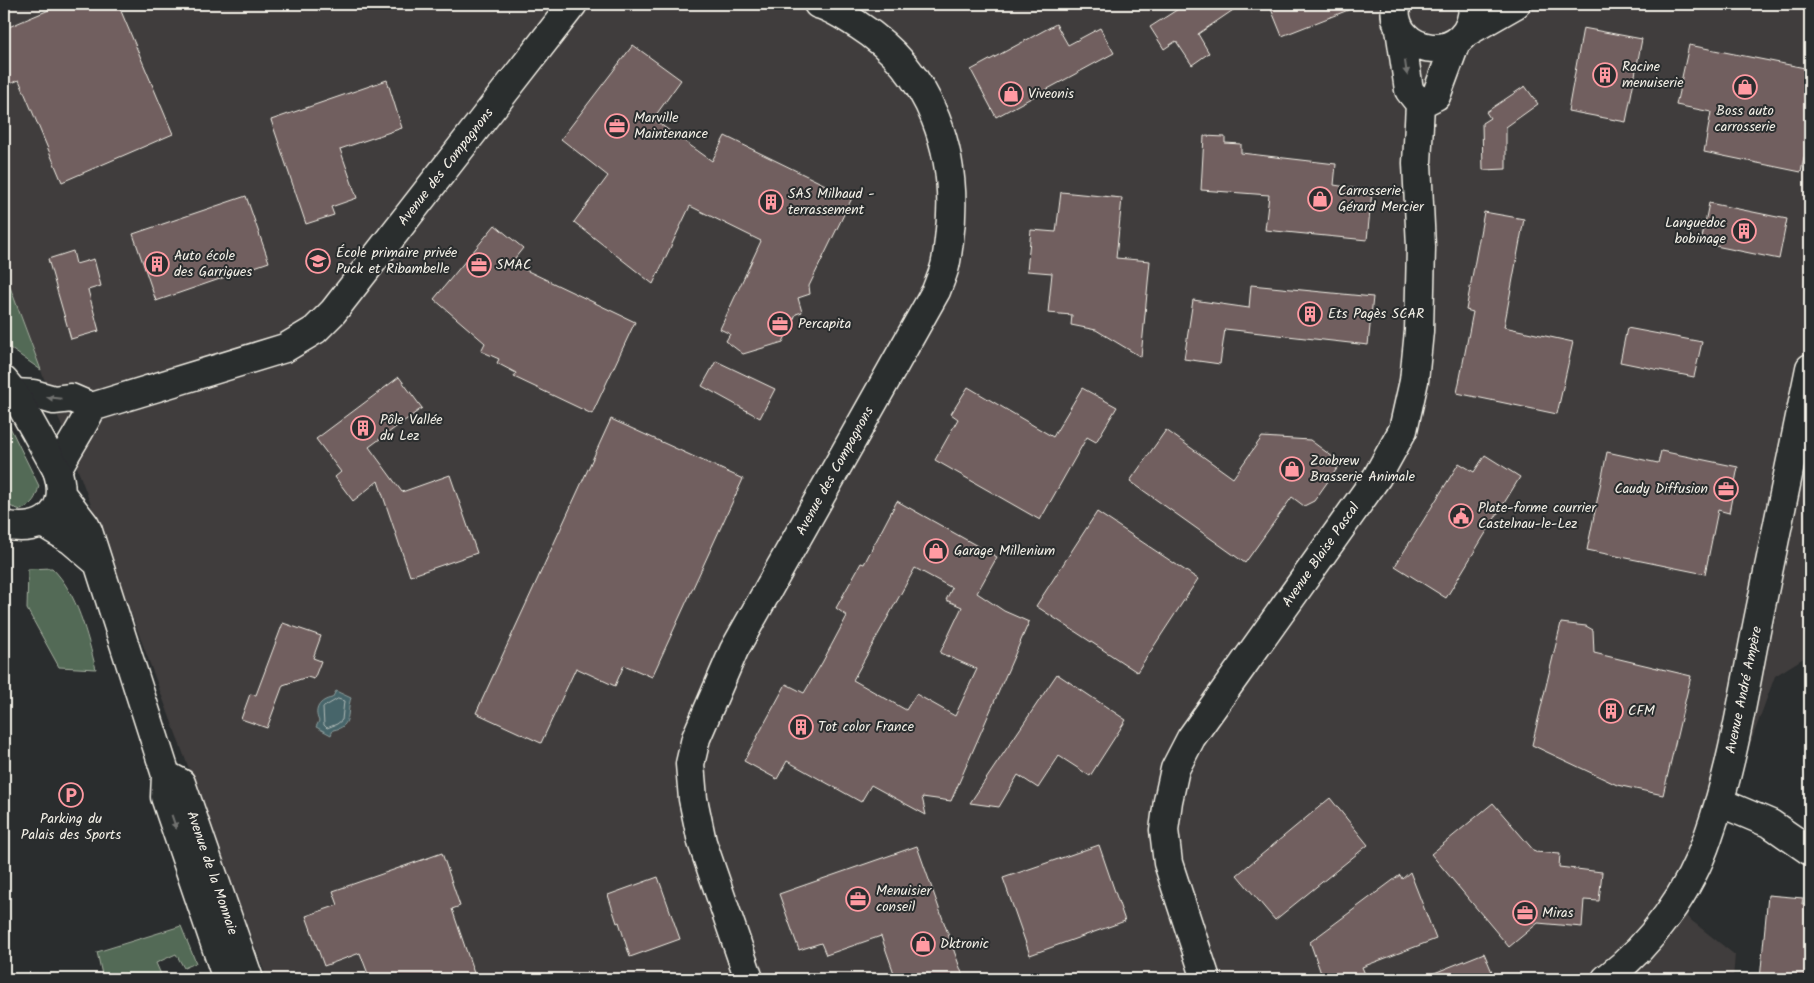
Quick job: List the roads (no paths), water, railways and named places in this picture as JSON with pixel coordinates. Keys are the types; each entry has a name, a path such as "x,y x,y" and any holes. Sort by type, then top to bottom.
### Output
{"street":[{"name":"Avenue des Compagnons","path":"92,408 285,348 315,330 333,312 573,4"},
{"name":"Avenue des Compagnons","path":"749,979 700,833 693,799 690,764 696,738 734,650 936,291 945,266 952,220 947,153 935,115 921,88 902,63 877,37 849,19 818,4"},
{"path":"1396,12 1410,90 1420,104 1436,96 1462,37 1473,18 1473,4"},
{"path":"1396,12 1411,41 1426,48 1442,48 1516,4"},
{"name":"Avenue Blaise Pascal","path":"1206,979 1168,863 1164,830 1168,801 1176,769 1191,738 1377,477 1403,430 1414,380 1418,331 1421,247 1417,163 1420,104"},
{"name":"Avenue André Ampère","path":"1606,979 1650,937 1680,895 1708,838 1731,752 1810,368"},
{"path":"4,525 29,527 43,523 55,511 59,482 69,446 84,426 92,408 71,398 54,400 9,387"},
{"name":"Avenue de la Monnaie","path":"9,387 59,482 85,525 166,775 165,797 227,979"},
{"path":"43,523 71,540 98,563"},
{"name":"Avenue de la Monnaie","path":"166,775 181,783 248,979"},
{"path":"1719,802 1771,824 1810,851"}],"water":[{"path":"336,691 351,698 348,718 344,726 333,730 331,735 316,727 319,721 317,709 321,703 332,698"}],"place":[{"name":"Racine menuiserie","path":"1605,75"},
{"name":"Boss auto carrosserie","path":"1745,87"},
{"name":"Viveonis","path":"1011,94"},
{"name":"Marville Maintenance","path":"617,126"},
{"name":"Carrosserie Gérard Mercier","path":"1320,199"},
{"name":"SAS Milhaud - terrassement","path":"771,202"},
{"name":"Languedoc bobinage","path":"1744,231"},
{"name":"École primaire privée Puck et Ribambelle","path":"318,261"},
{"name":"Auto école des Garrigues","path":"157,264"},
{"name":"SMAC","path":"479,265"},
{"name":"Ets Pagès SCAR","path":"1310,314"},
{"name":"Percapita","path":"780,324"},
{"name":"Pôle Vallée du Lez","path":"363,428"},
{"name":"Zoobrew Brasserie Animale","path":"1292,469"},
{"name":"Caudy Diffusion","path":"1726,489"},
{"name":"Plate-forme courrier Castelnau-le-Lez","path":"1461,516"},
{"name":"Garage Millenium","path":"936,551"},
{"name":"CFM","path":"1611,711"},
{"name":"Tot color France","path":"801,727"},
{"name":"Parking du Palais des Sports","path":"71,795"},
{"name":"Menuisier conseil","path":"858,899"},
{"name":"Miras","path":"1525,913"},
{"name":"Dktronic","path":"923,944"}]}
